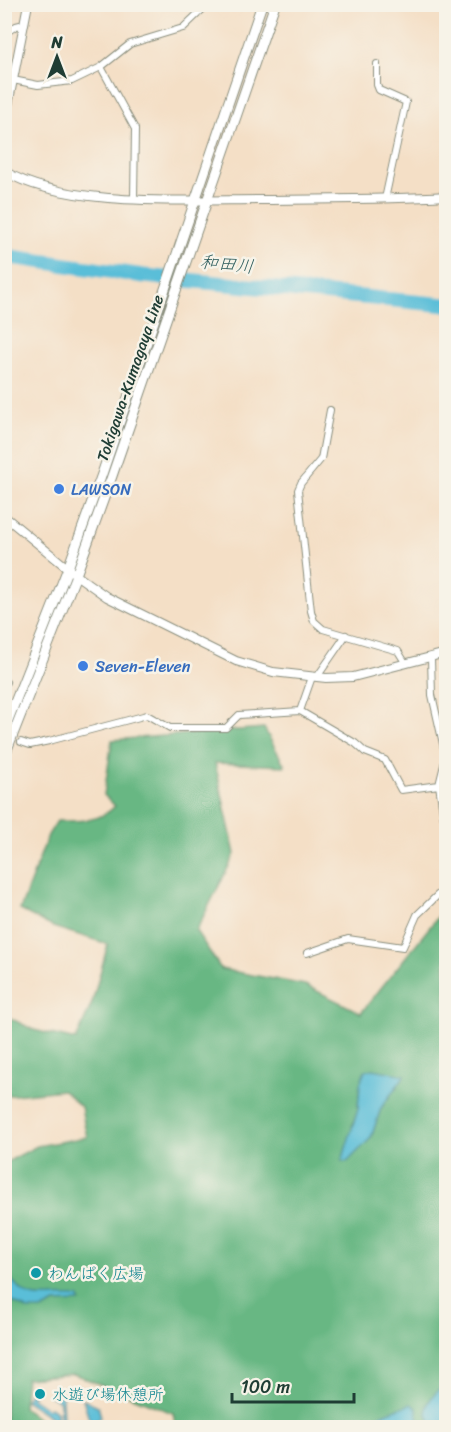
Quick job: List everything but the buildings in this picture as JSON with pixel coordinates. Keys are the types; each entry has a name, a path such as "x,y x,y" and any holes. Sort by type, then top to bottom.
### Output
{"main road":[{"name":"Tokigawa-Kumagaya Line","path":"4,730 68,568 262,4"},
{"name":"Tokigawa-Kumagaya Line","path":"4,758 76,575 275,4"}],"street":[{"path":"4,125 28,4"},
{"path":"13,80 38,84 72,81 101,67 130,44 183,28 208,4"},
{"path":"423,4 447,12"},
{"path":"4,34 24,24"},
{"path":"377,64 379,90 406,102 385,199"},
{"path":"101,67 135,129 134,199"},
{"path":"4,171 47,189 134,199 385,199 447,196"},
{"path":"330,410 321,459 298,490 310,611 314,621 323,629 398,651 406,664"},
{"path":"4,516 76,575 107,597 236,661 273,672 314,677 353,676 447,653"},
{"path":"300,711 314,677 345,635"},
{"path":"431,658 432,695 446,757 440,785 447,833"},
{"path":"4,681 6,682 4,686"},
{"path":"21,742 30,745 49,741 147,715 170,728 226,728 239,716 300,711 355,743 365,752 385,760 401,790 440,785"},
{"path":"307,953 348,939 403,947 417,915 443,890 447,863"}],"green space":[{"path":"264,728 285,766 215,763 235,854 196,931 221,969 305,985 361,1013 440,914 446,925 446,1382 431,1422 446,1424 446,1427 418,1427 376,1417 362,1421 360,1427 176,1427 173,1413 74,1374 26,1378 23,1407 48,1427 5,1427 5,1298 41,1310 55,1303 80,1301 68,1297 36,1298 27,1295 5,1274 5,1163 37,1146 87,1137 81,1107 63,1090 5,1096 4,1015 34,1030 76,1040 92,1003 108,944 53,927 20,910 48,835 57,821 80,821 95,818 109,812 115,806 104,795 112,740","holes":["405,1075 381,1108 371,1138 352,1126 358,1109 360,1084"]}],"water":[{"path":"373,1069 405,1075 381,1108 371,1138 347,1162 342,1161 358,1109 360,1084 365,1071"},
{"path":"5,1274 31,1296 73,1297 79,1298 80,1302 55,1303 41,1310 28,1310 5,1298"},
{"path":"446,1382 446,1424 431,1422 426,1410 427,1405"},
{"path":"53,1391 62,1397 63,1424 55,1424 54,1419 25,1400 29,1393 33,1395 32,1398 57,1412 57,1418 60,1419 60,1402 50,1396"},
{"path":"83,1399 98,1406 101,1417 96,1421 95,1427 92,1427"},
{"path":"411,1404 417,1408 419,1427 360,1427 362,1421"}],"waterway":[{"name":"和田川","path":"4,256 144,276 446,305"}],"place":[{"name":"LAWSON","path":"59,489"},
{"name":"Seven-Eleven","path":"83,666"},
{"name":"わんぱく広場","path":"36,1273"},
{"name":"水遊び場休憩所","path":"40,1394"}]}
